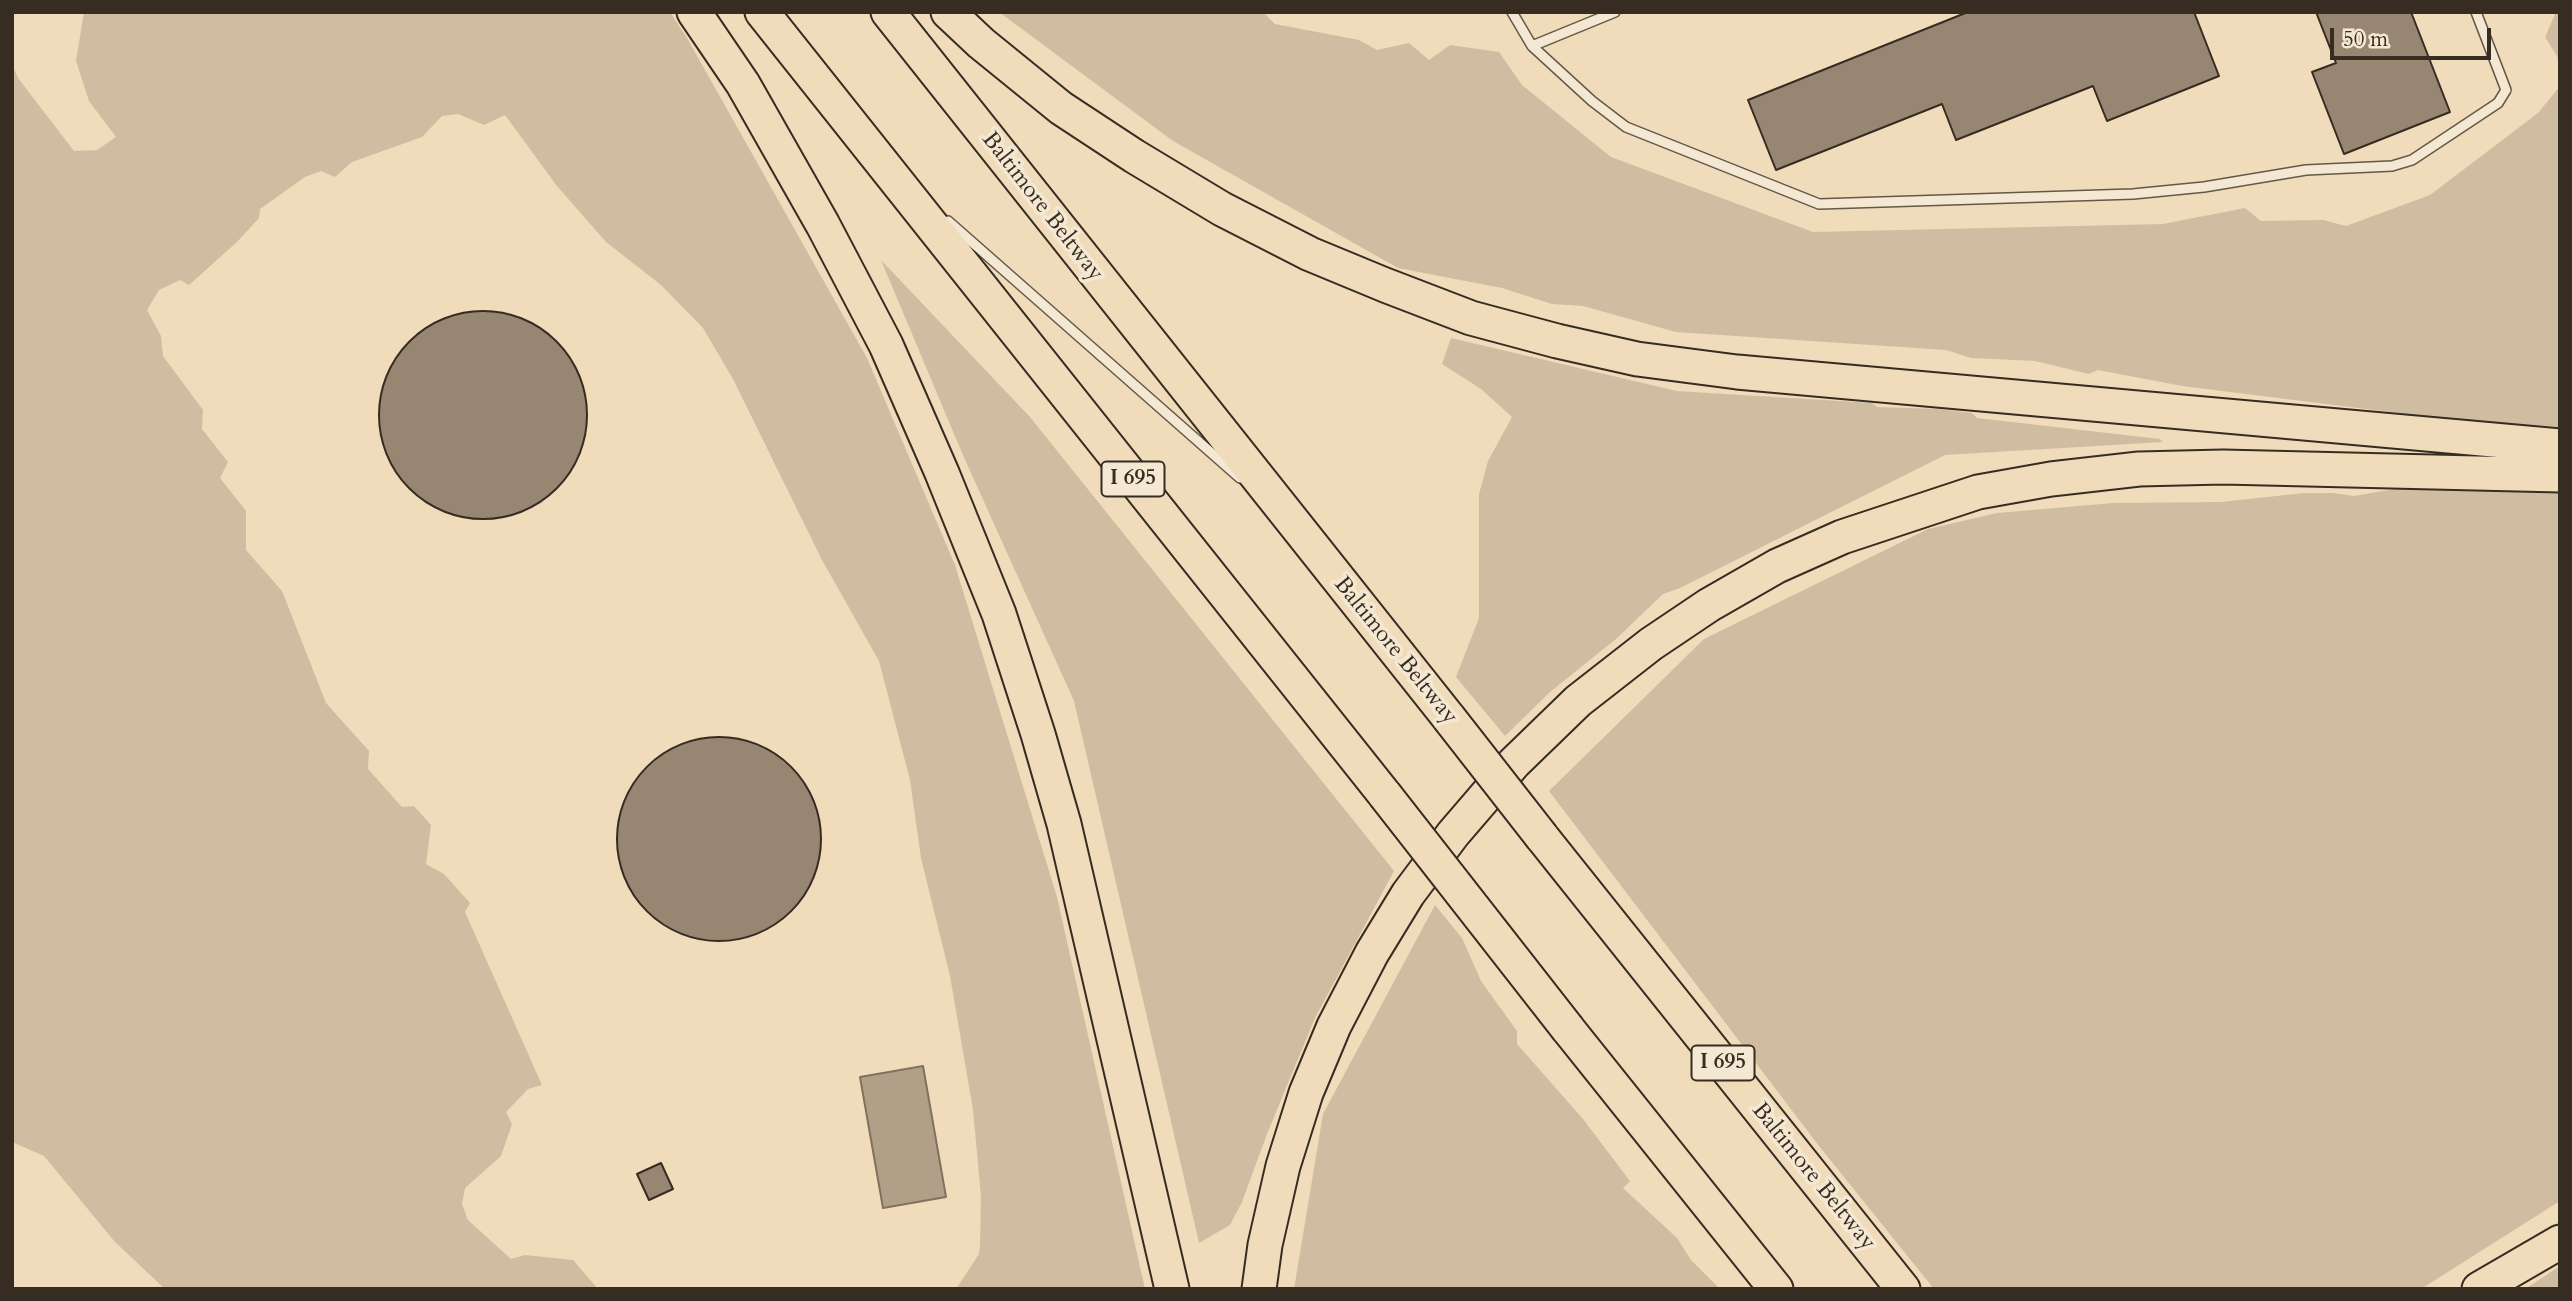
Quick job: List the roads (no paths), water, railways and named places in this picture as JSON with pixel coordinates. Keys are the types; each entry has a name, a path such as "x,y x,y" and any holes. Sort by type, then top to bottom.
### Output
{"highway":[{"path":"694,12 743,84 823,225 886,345 999,614 1065,824 1172,1289"},
{"name":"I 695","path":"762,12 1776,1289"},
{"name":"Baltimore Beltway","path":"888,12 1903,1289"},
{"path":"948,12 981,43 1061,108 1222,209 1310,254 1471,318 1637,359 1737,372 2560,446"},
{"path":"1259,1289 1265,1245 1283,1166 1306,1093 1334,1026 1371,953 1408,894 1453,834 1514,763 1578,701 1651,643 1709,604 1777,566 1842,537 1978,492 2051,479 2139,469 2223,467 2560,475"},
{"path":"2479,1289 2560,1242"}],"lane":[{"path":"1512,12 1532,46 1592,102 1626,127 1819,204 2099,196 2204,187 2306,170 2392,166 2412,160 2498,103 2506,90 2476,12"},
{"path":"1532,46 1615,12"},
{"path":"881,163 933,209"},
{"path":"944,218 1247,484"},
{"path":"1257,493 1299,530"}]}
